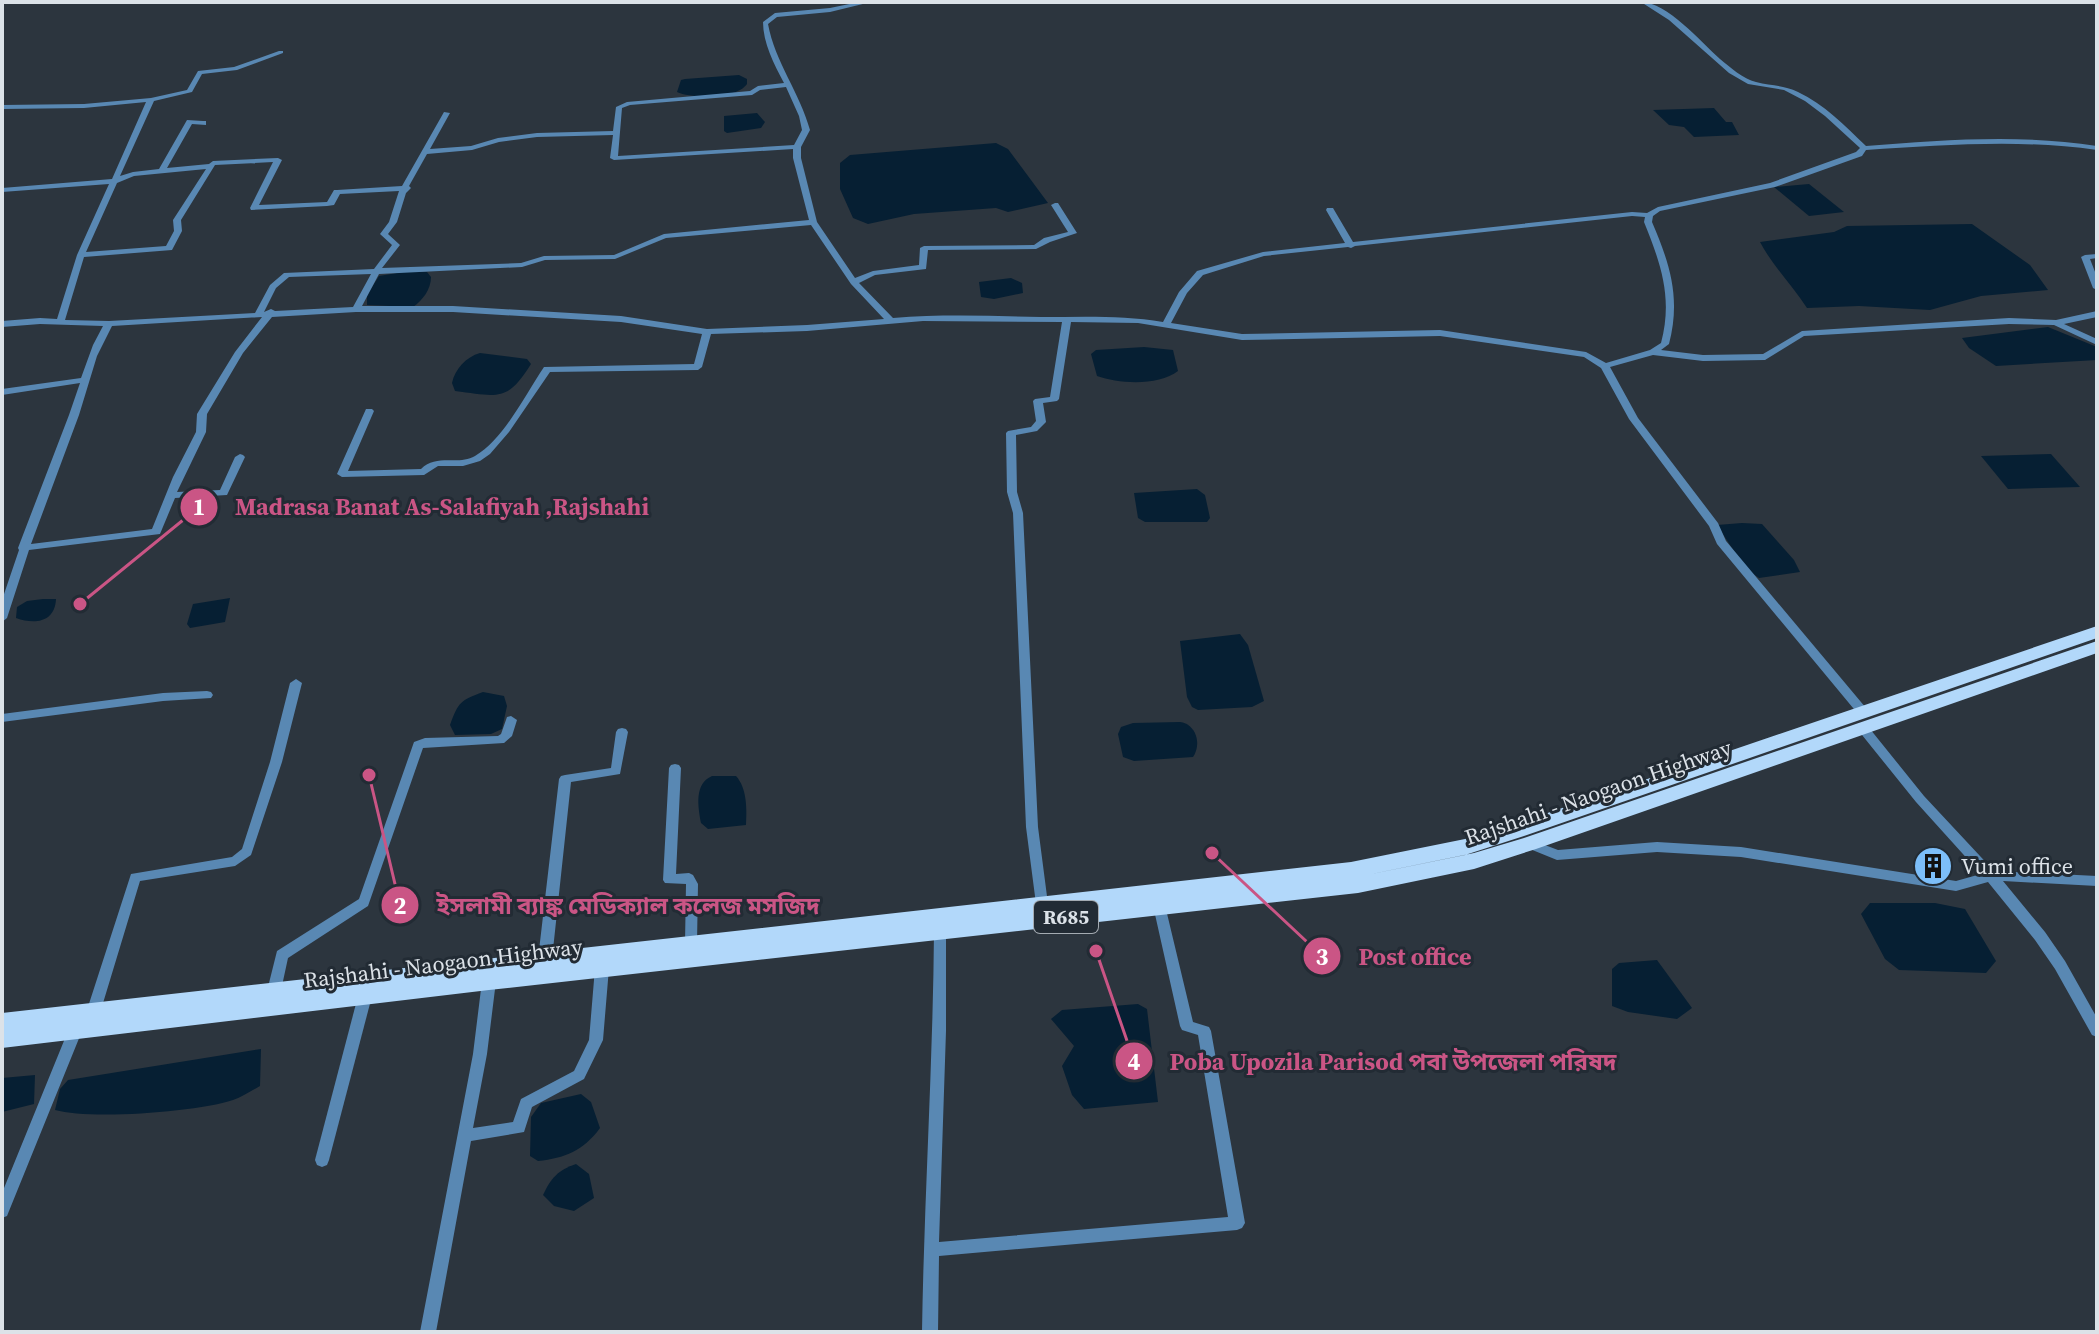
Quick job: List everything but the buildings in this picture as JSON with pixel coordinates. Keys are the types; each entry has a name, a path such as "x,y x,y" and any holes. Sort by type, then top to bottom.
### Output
{"main road":[{"name":"Rajshahi - Naogaon Highway","path":"2,1022 272,999 365,996 940,931 1351,870 1465,847 1758,755 1950,689 2097,632"},
{"name":"Rajshahi - Naogaon Highway","path":"1950,689 2097,647"},
{"name":"Rajshahi - Naogaon Highway","path":"2,1039 75,1031 545,959 1042,904 1158,900 1358,885 1474,861 1529,844 1758,755"}],"street":[{"path":"868,2 830,10 775,15 765,23 786,85 803,113 806,130 797,147 804,197 813,222 854,282 890,320"},
{"path":"1644,2 1672,17 1720,63 1738,75 1758,86 1782,87 1794,92 1820,109 1864,148 1966,142 2063,141 2097,148"},
{"path":"2,107 151,100 190,91 200,72 235,69 281,52"},
{"path":"786,85 758,88 752,93 629,103 619,107 614,158 797,147"},
{"path":"60,322 81,255 151,100"},
{"path":"356,309 377,270 396,245 384,234 393,222 402,193 446,113"},
{"path":"162,171 190,122 203,123"},
{"path":"425,152 472,148 498,140 537,135 616,133"},
{"path":"1166,325 1183,292 1200,273 1263,254 1632,214 1649,215 1658,209 1772,185 1859,154 1864,148"},
{"path":"81,255 169,248 178,231 177,220 213,163 278,160 254,208 327,204 331,203 337,192 407,188"},
{"path":"2,190 115,181 133,174 211,166"},
{"path":"854,282 873,273 923,267 924,248 1036,247 1047,240 1073,233 1055,205"},
{"path":"1330,210 1351,246"},
{"path":"1605,366 1653,352 1665,344 1673,293 1648,222 1649,215"},
{"path":"259,313 273,287 287,275 522,265 544,258 615,257 664,236 813,222"},
{"path":"2097,256 2085,257 2097,288"},
{"path":"2,324 109,324 356,309 453,309 621,319 707,332 807,328 890,320 1138,320 1207,333 1271,338 1440,333 1586,355 1605,366 1634,419 1714,525 1721,542 1862,719 1920,799 1991,876 2060,965 2097,1031"},
{"path":"23,548 156,532 201,432 202,414 239,352 271,312"},
{"path":"1653,352 1703,358 1765,357 1802,334 2009,321 2056,323 2097,314"},
{"path":"1042,904 1032,827 1018,513 1012,492 1011,433 1034,429 1041,422 1038,401 1054,399 1067,319"},
{"path":"2056,323 2097,342"},
{"path":"2,618 23,548 98,340 109,324"},
{"path":"369,411 342,474 424,472 434,464 468,462 477,459 494,442 547,369 698,367 707,332"},
{"path":"2,392 85,380"},
{"path":"171,495 224,493 240,457"},
{"path":"93,1013 135,877 235,861 247,852 276,762 296,683"},
{"path":"2,718 207,695"},
{"path":"272,999 282,955 364,902 418,745 425,742 500,740 506,736 511,720"},
{"path":"545,959 565,779 616,771 622,732"},
{"path":"675,768 669,880 689,878 692,884 691,943"},
{"path":"1529,844 1557,855 1657,847 1741,852 1956,886 1991,876 2097,881"},
{"path":"930,1250 1237,1223 1204,1031 1187,1026 1158,900"},
{"path":"930,1332 930,1250 941,1030 940,931"},
{"path":"465,1135 519,1128 526,1103 579,1075 596,1040 602,968"},
{"path":"428,1332 465,1135 489,981"},
{"path":"322,1160 365,996"},
{"path":"2,1211 75,1031"}],"water":[{"path":"739,75 747,79 747,84 734,93 703,96 677,92 681,80"},
{"path":"1714,108 1726,122 1732,122 1739,135 1694,137 1684,127 1669,125 1653,110"},
{"path":"757,113 765,122 761,128 724,131 724,116"},
{"path":"996,143 1008,149 1048,203 1008,212 996,208 914,214 868,224 853,218 840,189 840,163 850,155"},
{"path":"1809,184 1844,212 1809,216 1774,187"},
{"path":"1972,224 2030,265 2048,290 1981,296 1930,310 1859,306 1807,308 1760,242 1834,232 1847,226"},
{"path":"427,272 431,277 428,290 417,304 413,307 367,305 367,295 379,276"},
{"path":"1011,278 1022,283 1023,293 994,299 981,297 979,282"},
{"path":"2048,327 2097,347 2097,360 1996,366 1969,348 1962,338"},
{"path":"1144,347 1173,350 1178,371 1160,379 1139,382 1097,376 1091,354 1096,350"},
{"path":"480,353 527,359 531,364 515,385 500,394 455,391 452,383 458,368"},
{"path":"2051,454 2080,487 2008,489 1981,456"},
{"path":"1197,489 1205,495 1210,518 1207,522 1145,522 1138,518 1134,493"},
{"path":"1762,524 1794,560 1800,572 1759,578 1745,568 1717,525"},
{"path":"230,598 225,622 190,628 187,624 193,604"},
{"path":"56,599 48,617 37,621 16,618 17,607 27,601"},
{"path":"1240,634 1248,645 1264,701 1252,707 1198,710 1192,707 1187,697 1180,641"},
{"path":"483,692 504,696 507,706 502,729 491,734 455,735 450,725 458,706"},
{"path":"1180,722 1190,726 1196,735 1197,746 1193,757 1134,761 1123,757 1118,734 1121,727 1133,723"},
{"path":"712,776 736,776 740,781 746,799 746,825 708,829 701,823 700,790"},
{"path":"1870,903 1935,903 1965,909 1996,961 1986,973 1899,970 1885,959 1861,914"},
{"path":"1657,960 1692,1008 1677,1019 1628,1012 1612,1006 1612,969 1619,963"},
{"path":"1138,1004 1147,1009 1158,1102 1084,1109 1072,1095 1062,1066 1074,1046 1051,1019 1062,1010"},
{"path":"261,1049 260,1086 233,1100 195,1108 144,1113 93,1114 55,1110 60,1089 68,1080"},
{"path":"35,1075 34,1104 2,1112 2,1078"},
{"path":"581,1094 591,1102 600,1128 594,1136 580,1148 557,1158 538,1161 530,1156 531,1117 541,1103"},
{"path":"576,1164 589,1174 594,1198 574,1211 554,1206 543,1195 546,1189 560,1172"}],"place":[{"name":"Madrasa Banat As-Salafiyah ,Rajshahi","path":"80,604"},
{"name":"ইসলামী ব্যাঙ্ক মেডিক্যাল কলেজ মসজিদ","path":"369,775"},
{"name":"Post office","path":"1212,853"},
{"name":"Vumi office","path":"1933,866"},
{"name":"Poba Upozila Parisod পবা উপজেলা পরিষদ","path":"1096,951"}]}
